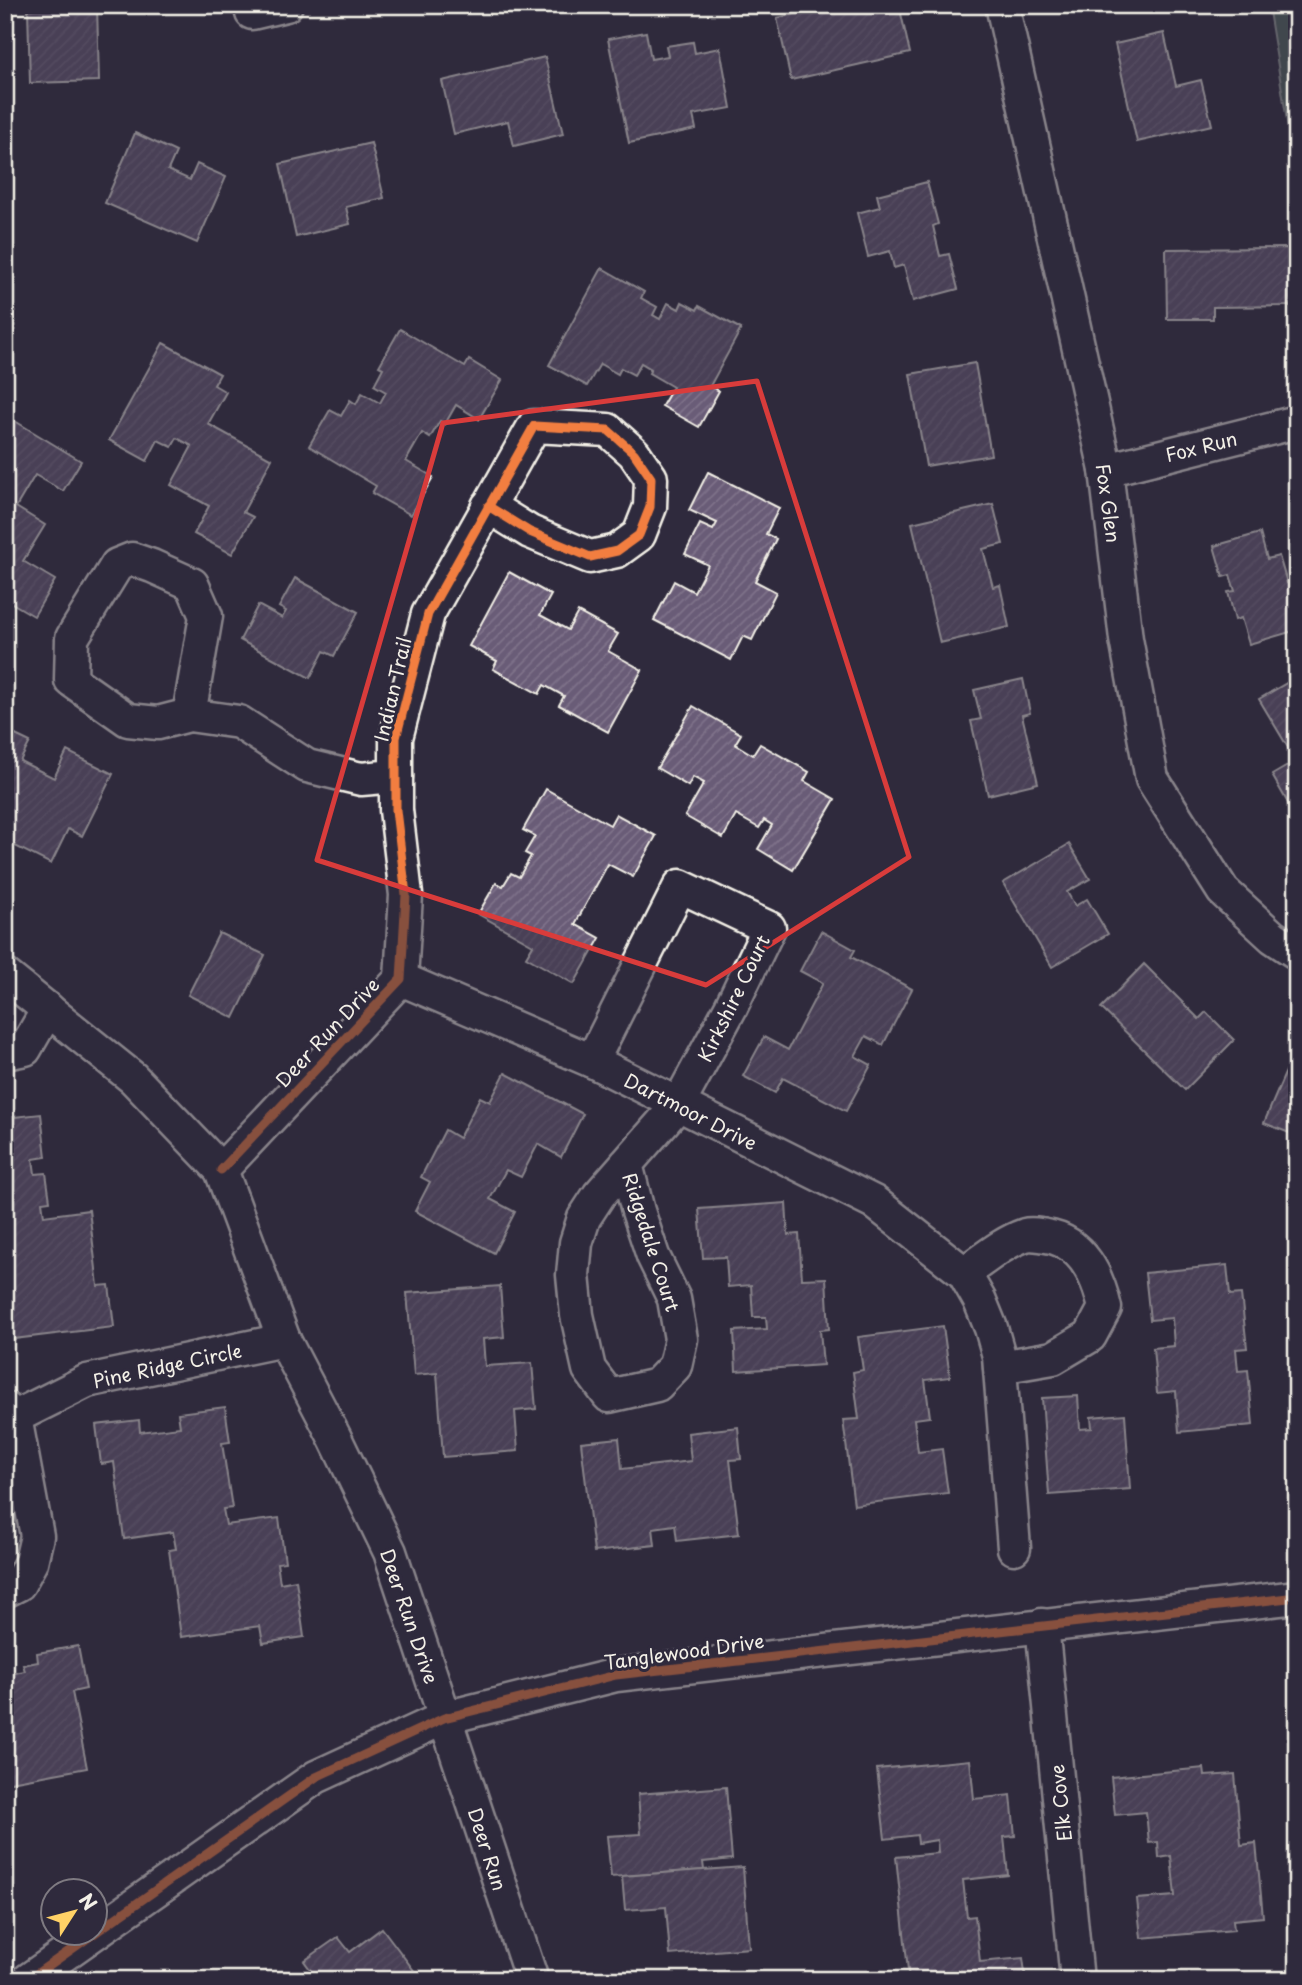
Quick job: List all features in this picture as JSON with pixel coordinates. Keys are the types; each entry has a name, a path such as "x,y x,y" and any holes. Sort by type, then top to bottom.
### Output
{"street":[{"path":"252,13 286,5"},
{"name":"Fox Glen","path":"1002,5 1106,470 1126,639 1152,779 1223,891 1273,937 1297,953"},
{"name":"Fox Run","path":"1106,470 1297,422"},
{"name":"Indian Trail","path":"407,895 396,810 396,738 428,614 488,506 534,426 607,430 634,453 651,478 650,507 639,535 617,551 590,556 530,531 488,506"},
{"path":"189,715 206,616 192,584 132,559 117,565 72,638 71,680 128,720 158,723 189,715 239,722 307,766 361,779 396,776"},
{"name":"Kirkshire Court","path":"592,1061 680,886 769,929 678,1105"},
{"name":"Deer Run Drive","path":"221,1170 401,979 407,895"},
{"name":"Deer Run Drive","path":"5,975 133,1078 221,1170 284,1340 390,1552 444,1718"},
{"name":"Dartmoor Drive","path":"401,979 592,1061 874,1202 964,1273 980,1301 999,1356 1014,1548"},
{"path":"5,1053 25,1049 48,1009"},
{"name":"Ridgedale Court","path":"626,1164 653,1256 674,1299 681,1339 675,1366 657,1385 609,1396 589,1369 577,1315 573,1275 576,1243 584,1218 598,1195 678,1105"},
{"path":"964,1273 1008,1242 1028,1234 1056,1238 1080,1253 1099,1283 1105,1308 1090,1336 1053,1357 1000,1367"},
{"name":"Pine Ridge Circle","path":"5,1591 19,1584 31,1562 37,1536 10,1413 87,1381 284,1340"},
{"name":"Tanglewood Drive","path":"27,1980 316,1777 444,1718 616,1675 1297,1597"},
{"name":"Elk Cove","path":"1042,1625 1077,1980"},
{"name":"Deer Run","path":"444,1718 531,1980"}],"highlighted area":[{"path":"757,381 909,857 706,985 317,860 443,423"}],"green space":[{"path":"1268,5 1297,5 1297,163 1294,164"}],"building":[{"path":"49,5 97,5 99,81 30,83 28,9 49,8"},
{"path":"834,5 899,5 910,53 791,80 777,18"},
{"path":"646,32 651,59 668,56 666,46 693,42 695,53 720,48 731,108 693,115 696,129 629,143 608,39"},
{"path":"1164,33 1176,86 1201,80 1212,125 1137,142 1115,44"},
{"path":"545,57 563,134 514,146 508,121 454,134 442,81"},
{"path":"135,133 176,152 168,170 190,180 197,164 226,177 197,243 105,203"},
{"path":"371,143 384,198 346,207 350,224 296,237 280,164"},
{"path":"927,182 938,224 933,226 940,256 949,254 958,289 913,301 904,265 894,268 890,251 868,257 857,213 880,207 877,195"},
{"path":"1289,248 1290,306 1213,307 1213,319 1167,319 1166,249"},
{"path":"602,268 644,292 641,298 657,307 653,315 660,319 668,303 679,309 682,302 697,310 699,306 741,329 710,386 719,391 699,427 662,406 673,387 649,373 651,369 641,363 634,375 621,368 618,374 600,364 587,386 549,365"},
{"path":"400,329 465,367 469,360 502,380 479,419 456,405 445,424 440,421 430,438 422,433 406,461 433,477 411,515 372,493 376,486 309,446 330,410 341,416 350,400 356,404 362,393 380,403 386,392 374,385 383,368 379,366"},
{"path":"163,343 220,374 214,385 226,392 208,424 272,459 243,512 253,517 232,554 194,534 209,506 171,485 192,446 177,438 172,447 158,440 147,461 109,440"},
{"path":"975,363 991,455 926,466 910,374"},
{"path":"5,415 81,461 63,491 35,475 16,507 45,525 23,561 55,580 34,616 5,599"},
{"path":"708,472 779,508 766,534 776,539 755,581 776,592 752,640 743,636 731,660 654,620 674,581 694,592 708,565 685,554 700,524 713,530 717,523 689,510"},
{"path":"993,504 1003,544 983,549 993,587 1000,585 1009,627 940,643 912,523"},
{"path":"1260,533 1267,559 1279,556 1287,583 1297,581 1297,630 1249,644 1241,618 1235,620 1228,592 1235,591 1230,575 1223,577 1214,546"},
{"path":"509,572 551,595 540,615 568,630 578,612 618,634 608,651 642,670 608,732 559,705 564,696 544,685 539,694 493,669 497,661 469,646"},
{"path":"295,578 358,612 334,656 324,651 310,678 240,640 258,605 282,618 286,611 279,607"},
{"path":"1297,677 1296,817 1272,775 1296,761 1259,699"},
{"path":"1023,679 1030,713 1022,715 1038,783 988,795 971,721 981,719 974,690"},
{"path":"5,704 13,708 5,723"},
{"path":"693,706 741,734 735,744 753,755 760,744 809,772 804,781 835,799 793,870 758,849 772,825 764,820 759,828 736,815 723,838 685,816 704,783 693,777 688,786 657,768"},
{"path":"5,730 30,742 20,761 54,778 67,751 113,774 82,836 68,829 51,864 5,841"},
{"path":"546,789 610,825 616,814 656,836 633,877 608,864 575,924 600,938 574,984 526,957 533,945 478,914 496,883 503,886 511,873 519,877 531,856 525,853 535,836 523,830"},
{"path":"1069,844 1090,879 1067,892 1075,906 1087,899 1108,934 1052,967 1003,883"},
{"path":"821,931 855,950 851,957 912,989 883,1045 866,1036 855,1056 871,1065 846,1111 783,1078 775,1093 743,1076 764,1037 788,1050 823,983 800,971"},
{"path":"219,933 265,955 234,1018 188,995"},
{"path":"1144,964 1199,1019 1206,1012 1234,1040 1185,1090 1101,1008"},
{"path":"1286,1071 1297,1075 1297,1136 1264,1123"},
{"path":"505,1073 583,1114 561,1157 538,1144 521,1177 506,1170 490,1199 515,1212 494,1253 415,1211 430,1182 421,1177 445,1130 459,1138 480,1097 490,1102"},
{"path":"41,1114 46,1157 33,1159 35,1174 46,1173 50,1201 42,1202 44,1216 89,1210 98,1286 109,1285 114,1327 5,1340 5,1118"},
{"path":"786,1203 788,1235 799,1234 802,1279 826,1278 829,1329 820,1330 823,1365 736,1371 734,1331 767,1329 766,1317 753,1317 751,1285 728,1287 726,1257 703,1258 699,1209"},
{"path":"1227,1265 1230,1295 1241,1294 1247,1348 1236,1349 1238,1371 1248,1370 1253,1425 1179,1432 1176,1391 1157,1393 1153,1348 1174,1346 1172,1318 1150,1320 1145,1273"},
{"path":"500,1286 504,1337 483,1339 485,1366 532,1363 536,1409 515,1411 518,1451 443,1457 437,1373 414,1375 407,1293"},
{"path":"943,1326 950,1377 925,1380 930,1417 914,1419 918,1452 942,1449 948,1493 854,1505 843,1420 859,1419 853,1372 863,1370 858,1337"},
{"path":"1078,1396 1080,1429 1092,1428 1091,1417 1125,1414 1130,1489 1049,1495 1042,1398"},
{"path":"225,1407 230,1442 222,1443 232,1508 223,1509 226,1525 279,1518 285,1562 277,1563 280,1583 296,1580 304,1637 263,1643 260,1626 181,1637 169,1550 176,1549 173,1532 124,1539 114,1462 101,1464 96,1425 139,1420 140,1432 180,1427 178,1413"},
{"path":"738,1427 741,1459 730,1460 739,1534 677,1541 675,1525 653,1528 655,1545 594,1552 581,1442 619,1438 622,1469 691,1461 688,1433"},
{"path":"78,1646 86,1689 72,1692 87,1768 5,1783 5,1663 9,1674 25,1671 23,1665 38,1662 37,1653"},
{"path":"970,1760 974,1799 1011,1795 1015,1836 1004,1837 1008,1875 963,1880 967,1917 975,1916 980,1962 1023,1958 1026,1980 909,1980 896,1857 938,1853 937,1840 918,1843 917,1835 885,1839 877,1769"},
{"path":"1204,1768 1205,1776 1235,1774 1241,1845 1256,1843 1263,1917 1233,1920 1234,1930 1141,1938 1137,1899 1175,1896 1171,1856 1159,1858 1158,1842 1149,1843 1146,1812 1115,1815 1111,1777"},
{"path":"726,1787 732,1859 703,1862 704,1870 611,1877 607,1836 641,1834 638,1794"},
{"path":"743,1867 749,1948 670,1955 666,1907 625,1910 622,1876"},
{"path":"382,1928 421,1980 311,1980 315,1976 304,1961 338,1937 350,1952"}],"cycle path":[{"path":"221,1170 401,979 406,895 396,810 396,738 428,614 534,426 608,430 634,453 651,478 650,507 639,535 617,551 590,557 530,532 488,506"},
{"path":"28,1980 316,1777 444,1718 616,1675 1297,1597"}]}
